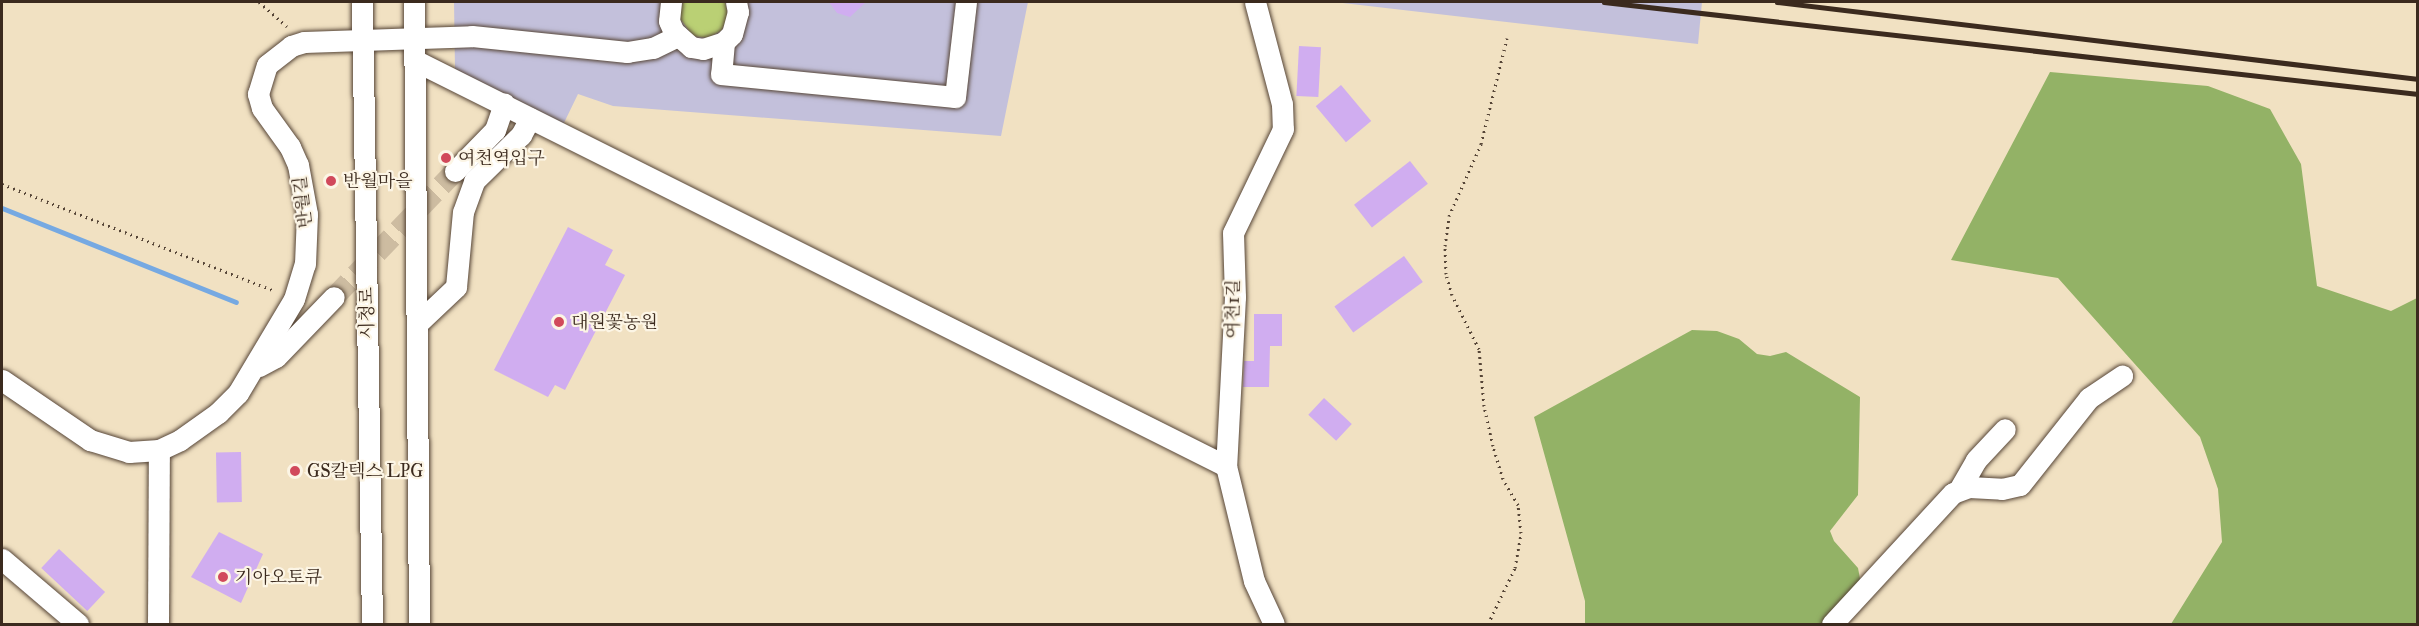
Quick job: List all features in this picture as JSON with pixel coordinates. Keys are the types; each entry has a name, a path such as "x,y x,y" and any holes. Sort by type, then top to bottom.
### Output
{"street":[{"name":"시청로","path":"362,2 372,624"},
{"path":"414,2 419,624 438,624"},
{"path":"671,2 669,21 678,36 692,47 703,49 724,42"},
{"path":"736,2 737,24 724,42 721,74 955,97 966,2"},
{"name":"여천1길","path":"1255,2 1282,104 1283,129 1233,233 1235,297 1226,466 1254,581 1274,624"},
{"name":"반월길","path":"2,380 74,430 115,450 159,450 197,430 218,413 256,368 294,298 308,240 303,185 290,147 262,108 258,94 261,74 275,56 303,42 362,42 414,50 472,36 627,52 653,48 678,36"},
{"path":"414,50 530,118 1226,466"},
{"path":"455,171 495,130 504,104"},
{"path":"417,324 456,287 463,212 474,181 521,135 530,118"},
{"path":"256,368 276,357 334,297"},
{"path":"1960,488 2002,489 2020,485 2084,404 2122,376"},
{"path":"1832,624 1939,506 1960,488 1976,460 2005,429"},
{"path":"115,450 148,477 156,504"},
{"path":"158,624 156,504 159,450"},
{"path":"2,559 78,624"}],"path":[{"path":"259,2 303,42"},
{"path":"1488,624 1515,568 1521,533 1518,505 1503,479 1493,446 1484,406 1479,349 1452,295 1445,246 1449,216 1481,144 1507,38"},
{"path":"2,184 294,298"}],"shaded area":[{"path":"454,2 1028,2 1001,136 613,106 578,94 562,127 455,70"},
{"path":"1334,2 1702,2 1698,44"}],"green space":[{"path":"683,2 725,2 728,15 722,30 708,38 693,36 679,17"},
{"path":"2050,72 2208,86 2270,109 2301,164 2317,286 2391,311 2417,298 2417,624 2171,624 2222,542 2218,489 2200,437 2058,278 1951,260"},
{"path":"1692,330 1717,331 1739,339 1757,354 1770,356 1786,352 1860,397 1858,495 1830,531 1834,541 1858,568 1861,584 1823,624 1585,624 1585,601 1534,417"}],"building":[{"path":"829,2 866,2 850,17 837,13"},
{"path":"1299,46 1321,47 1318,97 1296,96"},
{"path":"1341,85 1371,121 1346,142 1316,106"},
{"path":"1410,161 1428,184 1372,228 1354,205"},
{"name":"대원꽃농원","path":"568,227 613,250 605,265 625,275 565,390 555,385 548,397 494,370"},
{"path":"1404,256 1423,282 1353,332 1334,307"},
{"path":"1254,314 1282,314 1282,346 1270,346 1269,387 1243,387 1244,361 1254,361"},
{"path":"1324,398 1352,424 1336,441 1308,415"},
{"path":"216,452 241,452 242,502 217,502"},
{"path":"219,532 263,554 241,603 191,577"},
{"path":"59,549 105,592 87,611 41,568"}],"waterway":[{"path":"2,208 236,302"}],"tunnel":[{"path":"334,297 455,171"}],"railway":[{"path":"1604,2 2418,94"},
{"path":"1777,2 2418,79"}],"place":[{"name":"여천역입구","path":"446,158"},
{"name":"반월마을","path":"331,181"},
{"name":"대원꽃농원","path":"559,322"},
{"name":"GS칼텍스 LPG","path":"295,471"},
{"name":"기아오토큐","path":"223,577"}]}
